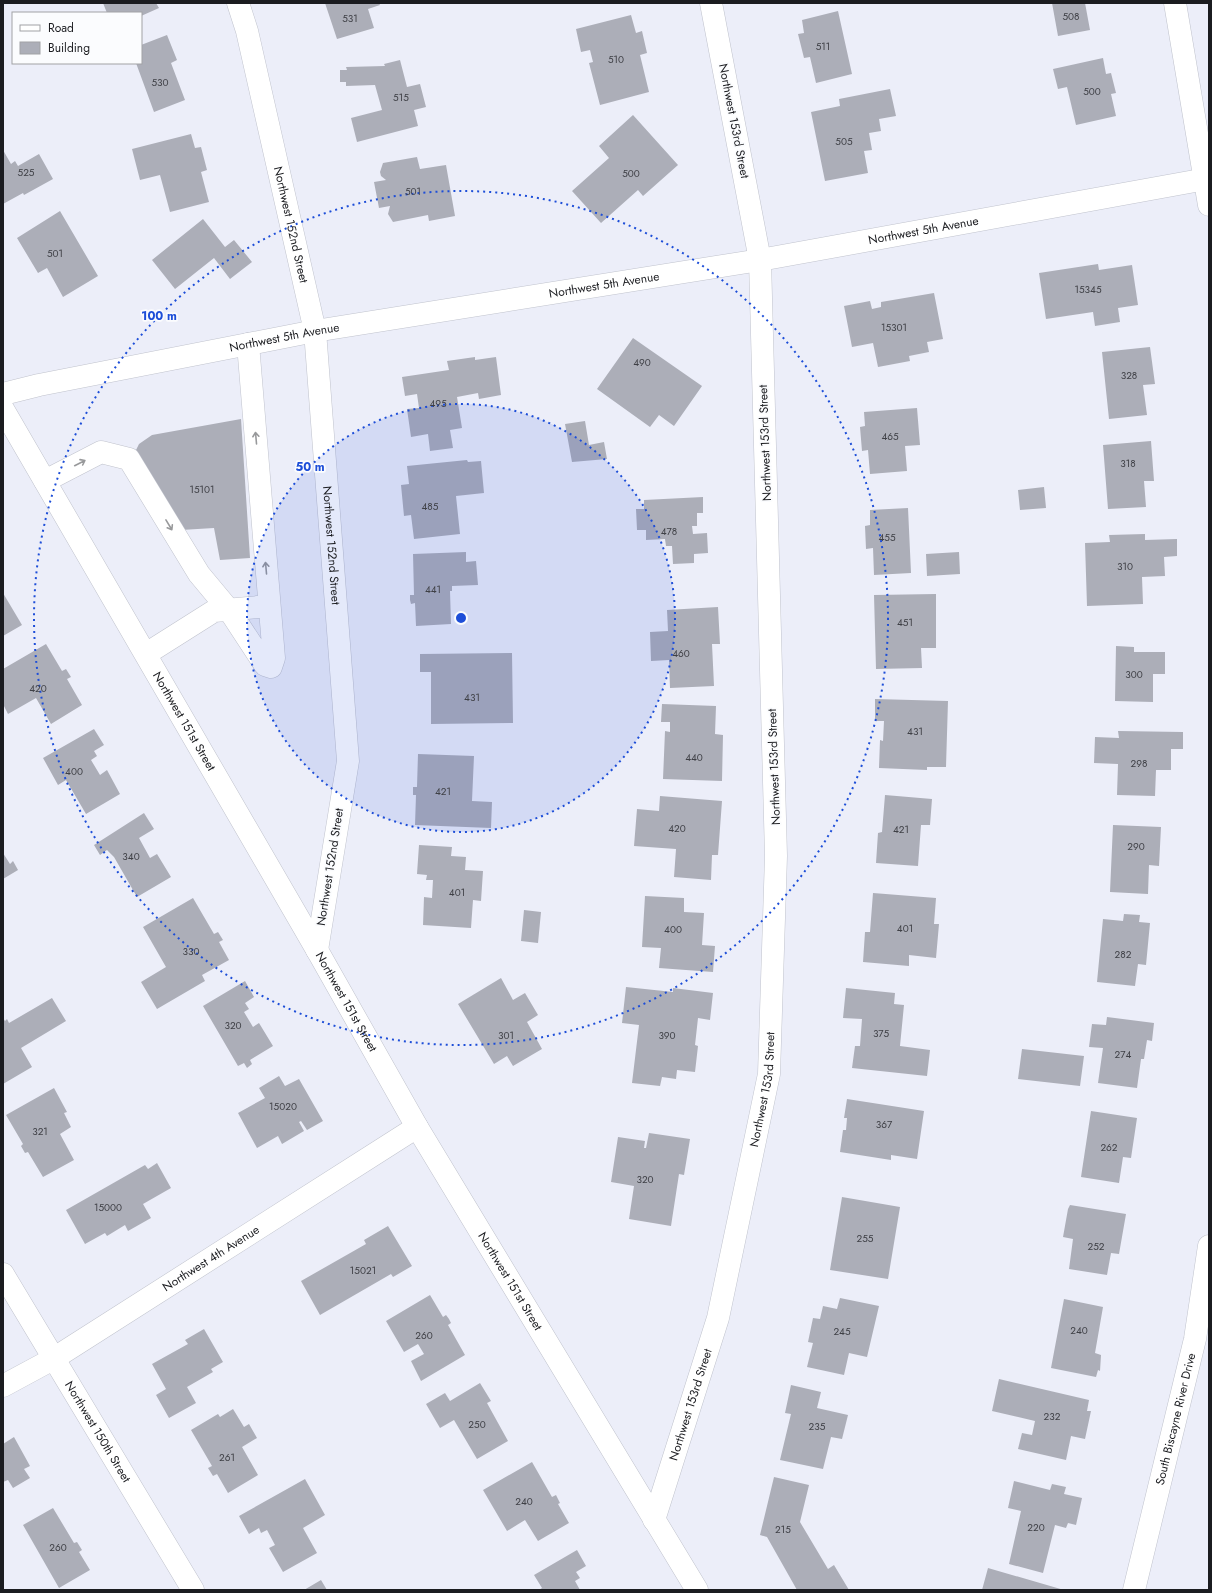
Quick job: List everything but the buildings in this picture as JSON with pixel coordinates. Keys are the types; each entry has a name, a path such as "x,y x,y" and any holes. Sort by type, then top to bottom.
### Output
{"street":[{"name":"Northwest 152nd Street","path":"238,3 247,31 315,331 348,761 317,950"},
{"name":"Northwest 153rd Street","path":"654,1520 718,1318 770,1074 776,856 760,260 711,3"},
{"path":"1176,3 1206,179 1209,205"},
{"name":"Northwest 5th Avenue","path":"3,394 47,383 315,331 760,260 1206,179"},
{"path":"45,480 101,452 129,459 199,574 229,610 265,666 271,667 274,658 248,344"},
{"name":"Northwest 151st Street","path":"3,409 317,950 417,1127 697,1590"},
{"path":"146,654 214,611 269,606"},
{"name":"Northwest 4th Avenue","path":"3,1386 53,1359 417,1127"},
{"name":"South Biscayne River Drive","path":"1134,1590 1196,1339 1209,1246"},
{"name":"Northwest 150th Street","path":"3,1274 193,1590"}]}
